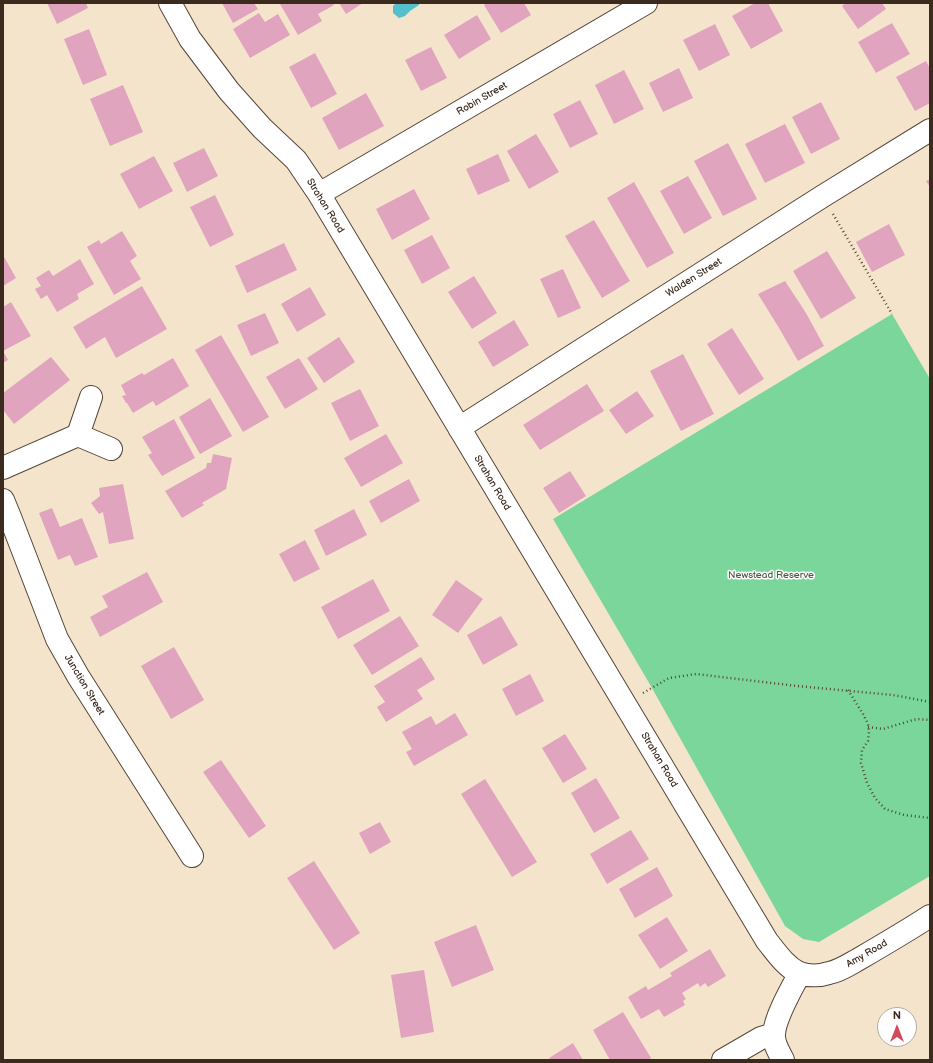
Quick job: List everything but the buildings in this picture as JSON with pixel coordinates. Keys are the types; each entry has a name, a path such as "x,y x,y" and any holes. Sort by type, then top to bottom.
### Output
{"street":[{"name":"Strahan Road","path":"170,3 190,39 229,91 262,128 296,160 319,194 767,941 786,964 800,973"},
{"name":"Robin Street","path":"319,194 646,3"},
{"name":"Walden Street","path":"459,428 823,196 930,130"},
{"path":"78,435 91,397"},
{"path":"3,468 78,435 111,449"},
{"name":"Junction Street","path":"3,500 57,639 78,676 192,856"},
{"name":"Amy Road","path":"800,973 817,975 830,973 840,969 873,951 930,916"},
{"path":"783,1060 777,1049 774,1034 778,1016 800,973"},
{"path":"723,1060 761,1038 774,1034"}],"path":[{"path":"823,196 892,314"},
{"path":"625,703 669,678 696,674 893,695 930,702"},
{"path":"848,690 868,724 868,741 862,750 861,763 866,782 875,798 885,809 904,815 930,818"},
{"path":"868,727 883,729 902,722 917,719 930,720"}],"green space":[{"name":"Newstead Reserve","path":"892,314 930,379 930,876 819,942 803,939 785,926 652,688 553,519"}],"water":[{"path":"396,3 419,3 419,5 405,16 399,18 393,13 393,6"}]}
